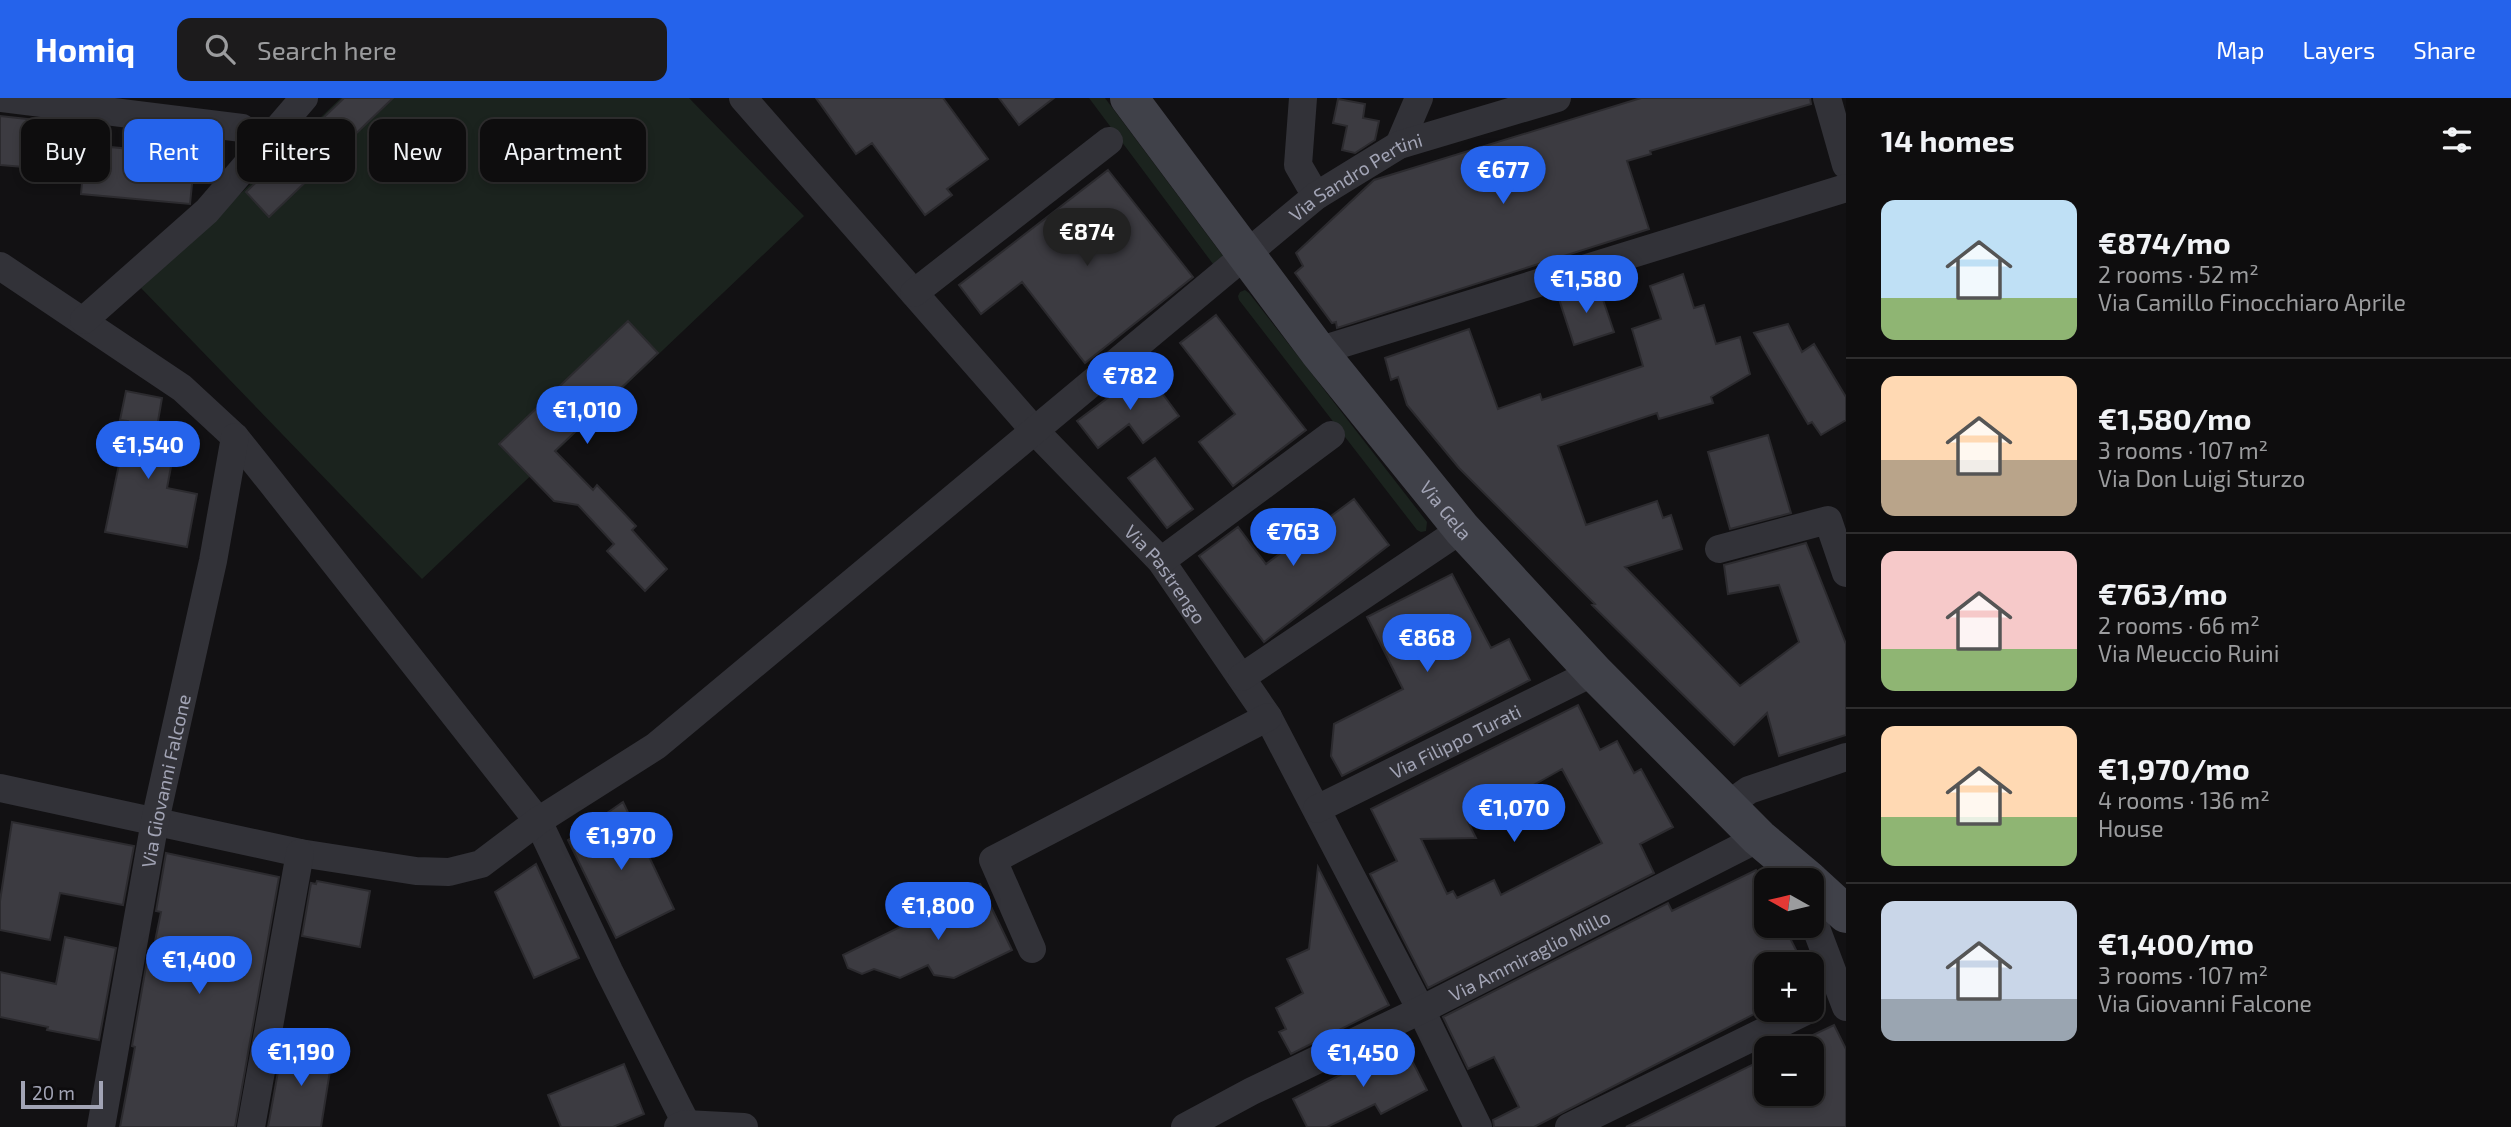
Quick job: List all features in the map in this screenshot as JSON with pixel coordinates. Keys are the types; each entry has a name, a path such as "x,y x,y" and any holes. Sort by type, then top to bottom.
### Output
{"main road":[{"name":"Via Gela","path":"1129,98 1318,351 1462,529 1594,672 1759,838 1793,868"},
{"name":"Via Gela","path":"1824,895 1846,914"}],"street":[{"path":"2,98 237,127"},
{"path":"84,320 207,211 304,98"},
{"name":"Via Pastrengo","path":"743,98 1034,430 1160,561 1268,717 1421,1010 1478,1127"},
{"path":"1303,98 1298,165 1316,196"},
{"path":"1399,145 1419,98"},
{"name":"Via Sandro Pertini","path":"0,788 300,853 416,871 449,872 481,864 538,821 656,746 1316,196 1399,145 1558,98"},
{"path":"1835,108 1846,165"},
{"path":"914,293 1109,141"},
{"path":"1318,351 1846,188"},
{"path":"0,266 182,388 234,438 399,642 538,821 683,1126 744,1127"},
{"path":"1160,561 1331,435"},
{"name":"Via Giovanni Falcone","path":"101,1127 155,821 213,561 234,438"},
{"path":"1719,549 1828,520 1846,573"},
{"path":"1242,677 1462,529"},
{"name":"Via Filippo Turati","path":"1317,809 1594,672"},
{"path":"1031,948 993,860 1268,717"},
{"path":"1728,805 1749,790 1846,757"},
{"name":"Via Ammiraglio Millo","path":"1185,1127 1759,838"},
{"path":"251,1127 300,853"},
{"path":"1820,938 1843,1000 1824,1005"},
{"path":"1569,1127 1783,1022"}],"shaded area":[{"path":"341,98 689,98 804,216 422,579 141,288 253,182 355,182 355,119 319,119"},
{"path":"1089,98 1105,98 1223,256 1213,264"},
{"path":"1245,290 1427,522 1426,531 1417,530 1239,300 1240,292"}],"building":[{"path":"344,98 393,98 355,134 355,119 322,119"},
{"path":"816,98 943,98 988,159 947,189 952,195 925,215 872,143 856,154"},
{"path":"999,98 1054,98 1019,125"},
{"path":"1641,98 1810,98 1811,104 1650,151 1651,154 1627,161 1649,229 1337,328 1336,322 1332,323 1295,273 1303,266 1296,253 1374,180"},
{"path":"1338,99 1365,104 1363,118 1379,121 1375,140 1355,153 1342,150 1347,126 1333,123"},
{"path":"0,116 27,119 21,119 21,167 0,165"},
{"path":"110,147 124,148 124,182 192,182 190,204 81,194 82,182 110,182"},
{"path":"1108,170 1193,277 1085,363 1022,282 981,314 959,285"},
{"path":"256,182 305,182 269,217 246,192"},
{"path":"1683,274 1694,308 1704,305 1716,344 1740,337 1750,374 1711,397 1713,403 1659,419 1657,413 1558,446 1586,525 1657,501 1663,518 1671,515 1682,549 1625,567 1740,686 1799,642 1779,585 1728,594 1724,565 1806,543 1846,644 1846,735 1779,756 1767,713 1734,745 1592,605 1595,604 1459,468 1407,405 1398,377 1391,380 1385,358 1469,329 1498,409 1540,394 1542,400 1643,366 1632,329 1661,319 1650,286"},
{"path":"1598,285 1614,332 1574,345 1559,299"},
{"path":"1216,315 1306,430 1233,486 1199,442 1235,414 1180,343"},
{"path":"628,321 658,353 555,451 593,490 597,485 636,526 632,530 667,569 645,591 607,551 614,544 578,505 554,501 499,444"},
{"path":"1788,324 1802,352 1814,344 1846,397 1846,420 1821,435 1812,422 1808,424 1754,333"},
{"path":"1145,370 1179,416 1143,443 1129,424 1098,448 1077,421"},
{"path":"126,391 162,398 157,427 167,429 162,454 173,456 167,488 197,494 187,547 105,532 128,421 120,420"},
{"path":"1768,435 1791,513 1730,529 1708,452"},
{"path":"1155,458 1193,509 1167,528 1128,478"},
{"path":"1354,499 1389,545 1264,642 1199,556 1238,527 1266,564"},
{"path":"1452,574 1491,648 1509,639 1530,680 1342,776 1331,756 1334,724 1403,689 1367,617"},
{"path":"1578,705 1600,750 1617,741 1634,773 1641,769 1673,827 1640,844 1654,873 1428,988 1370,874 1397,861 1371,809","holes":["1562,769 1602,843 1501,895 1494,880 1457,898 1453,891 1447,894 1421,839 1476,838 1468,822"]},
{"path":"623,802 674,909 616,938 568,840"},
{"path":"12,822 134,846 123,905 60,893 50,940 0,930 0,901"},
{"path":"166,853 279,877 235,1127 120,1127 148,955 152,956 161,912 156,911"},
{"path":"536,864 579,958 534,978 495,892"},
{"path":"1318,867 1389,1005 1291,1054 1279,1032 1286,1029 1276,1008 1303,993 1287,959 1309,949"},
{"path":"1754,871 1754,938 1790,938 1797,952 1754,952 1754,1014 1534,1127 1494,1127 1493,1120 1519,1107 1494,1057 1468,1069 1443,1017 1668,903 1672,911"},
{"path":"317,881 370,891 360,947 302,936 311,883 316,884"},
{"path":"980,884 1012,950 954,978 934,975 928,965 900,978 874,969 862,974 848,968 843,955 908,923 910,927 953,909 949,900"},
{"path":"65,937 116,948 99,1040 0,1017 0,972 56,984"},
{"path":"1834,1025 1846,1049 1846,1127 1626,1127 1754,1064 1754,1106 1824,1106 1824,1036 1811,1036"},
{"path":"1403,1043 1427,1090 1381,1114 1375,1104 1327,1127 1307,1127 1293,1099"},
{"path":"283,1044 333,1052 321,1127 268,1127"},
{"path":"624,1064 644,1114 613,1127 561,1127 548,1095"}]}
